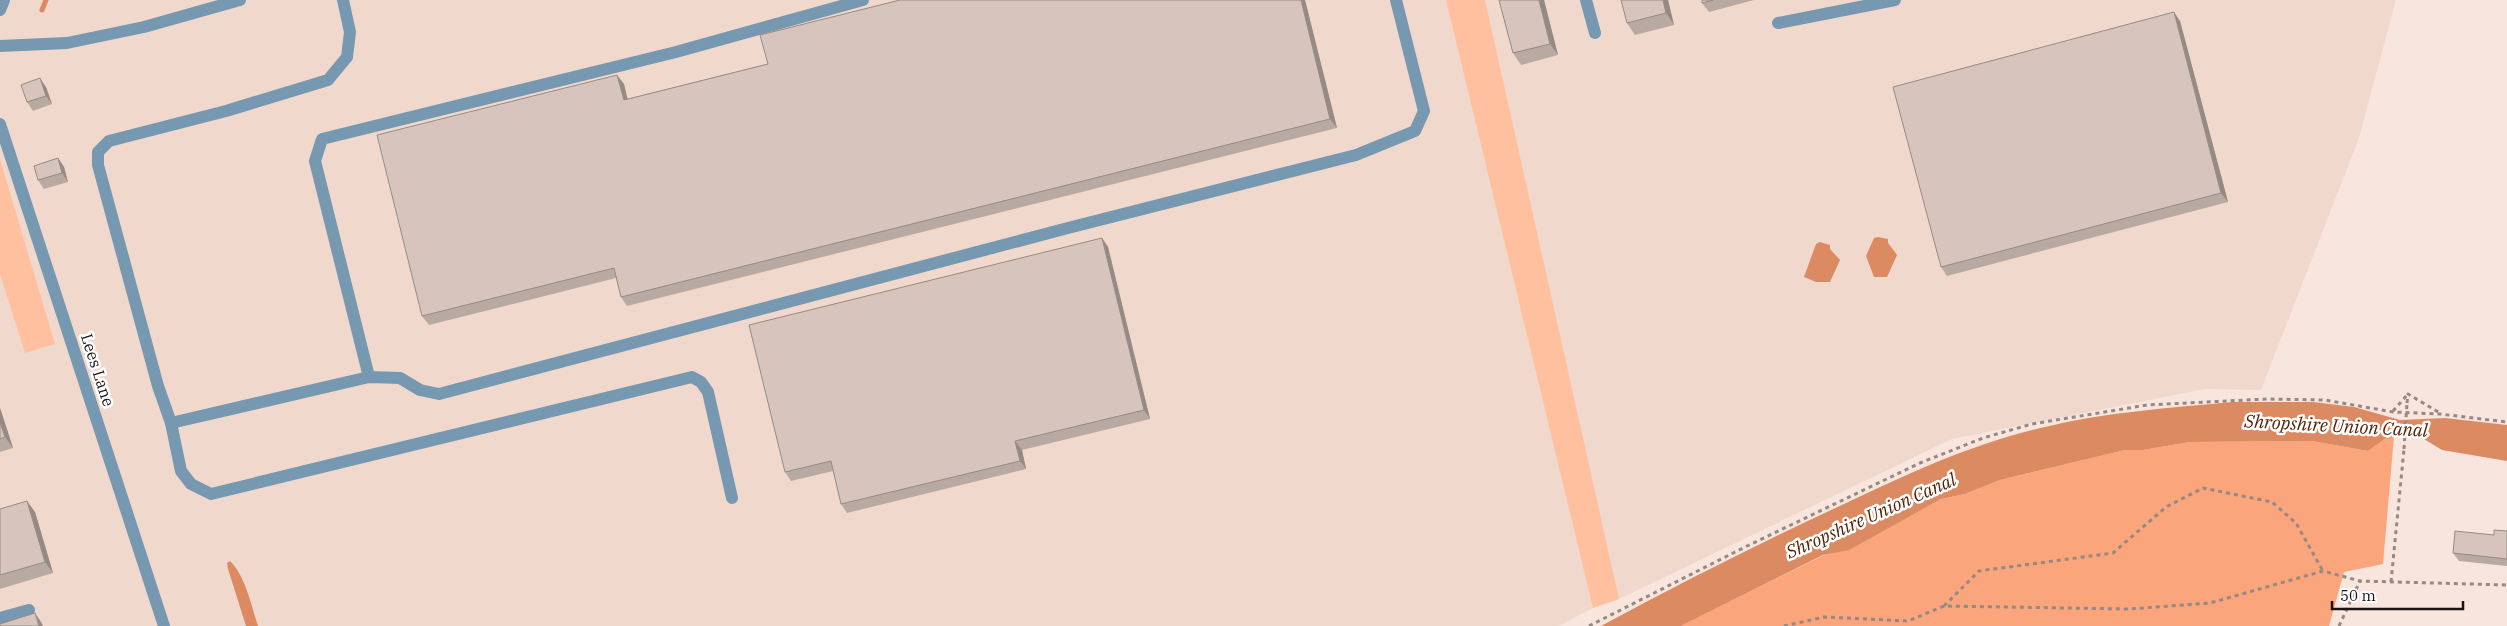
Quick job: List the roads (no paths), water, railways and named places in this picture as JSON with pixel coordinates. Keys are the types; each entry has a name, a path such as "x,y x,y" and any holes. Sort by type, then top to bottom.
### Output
{"street":[{"path":"0,10 4,0"},
{"path":"0,46 67,43 144,27 240,0"},
{"path":"343,0 350,32 347,57 328,80 217,113 109,141 98,152 98,165 158,386 171,423 181,471 191,484 211,494 692,377 701,382 708,392 732,498"},
{"path":"369,377 314,161 322,139 676,52 863,0"},
{"path":"171,423 369,377 400,378 420,390 439,394 1064,228 1356,155 1415,131 1424,111 1396,0"},
{"path":"1586,0 1594,33"},
{"path":"1778,23 1847,5 1895,0"},
{"name":"Lees Lane","path":"0,124 164,626"},
{"path":"0,618 29,610"}],"water":[{"path":"1874,238 1888,239 1888,243 1897,255 1887,277 1874,277 1866,256"},
{"path":"1820,242 1830,245 1830,249 1840,260 1830,282 1816,282 1804,277 1816,244"},
{"name":"Shropshire Union Canal","path":"2232,402 2313,402 2354,407 2400,420 2445,418 2507,425 2507,461 2442,450 2424,439 2404,436 2386,438 2368,451 2312,441 2190,442 2143,450 2125,450 2000,480 1965,494 1941,499 1849,550 1823,555 1681,626 1601,626 1783,533 1893,481 1993,441 2091,418 2138,411"},
{"path":"230,561 244,583 258,626 246,626 228,569 227,563"}],"waterway":[{"path":"42,10 46,0"}]}
